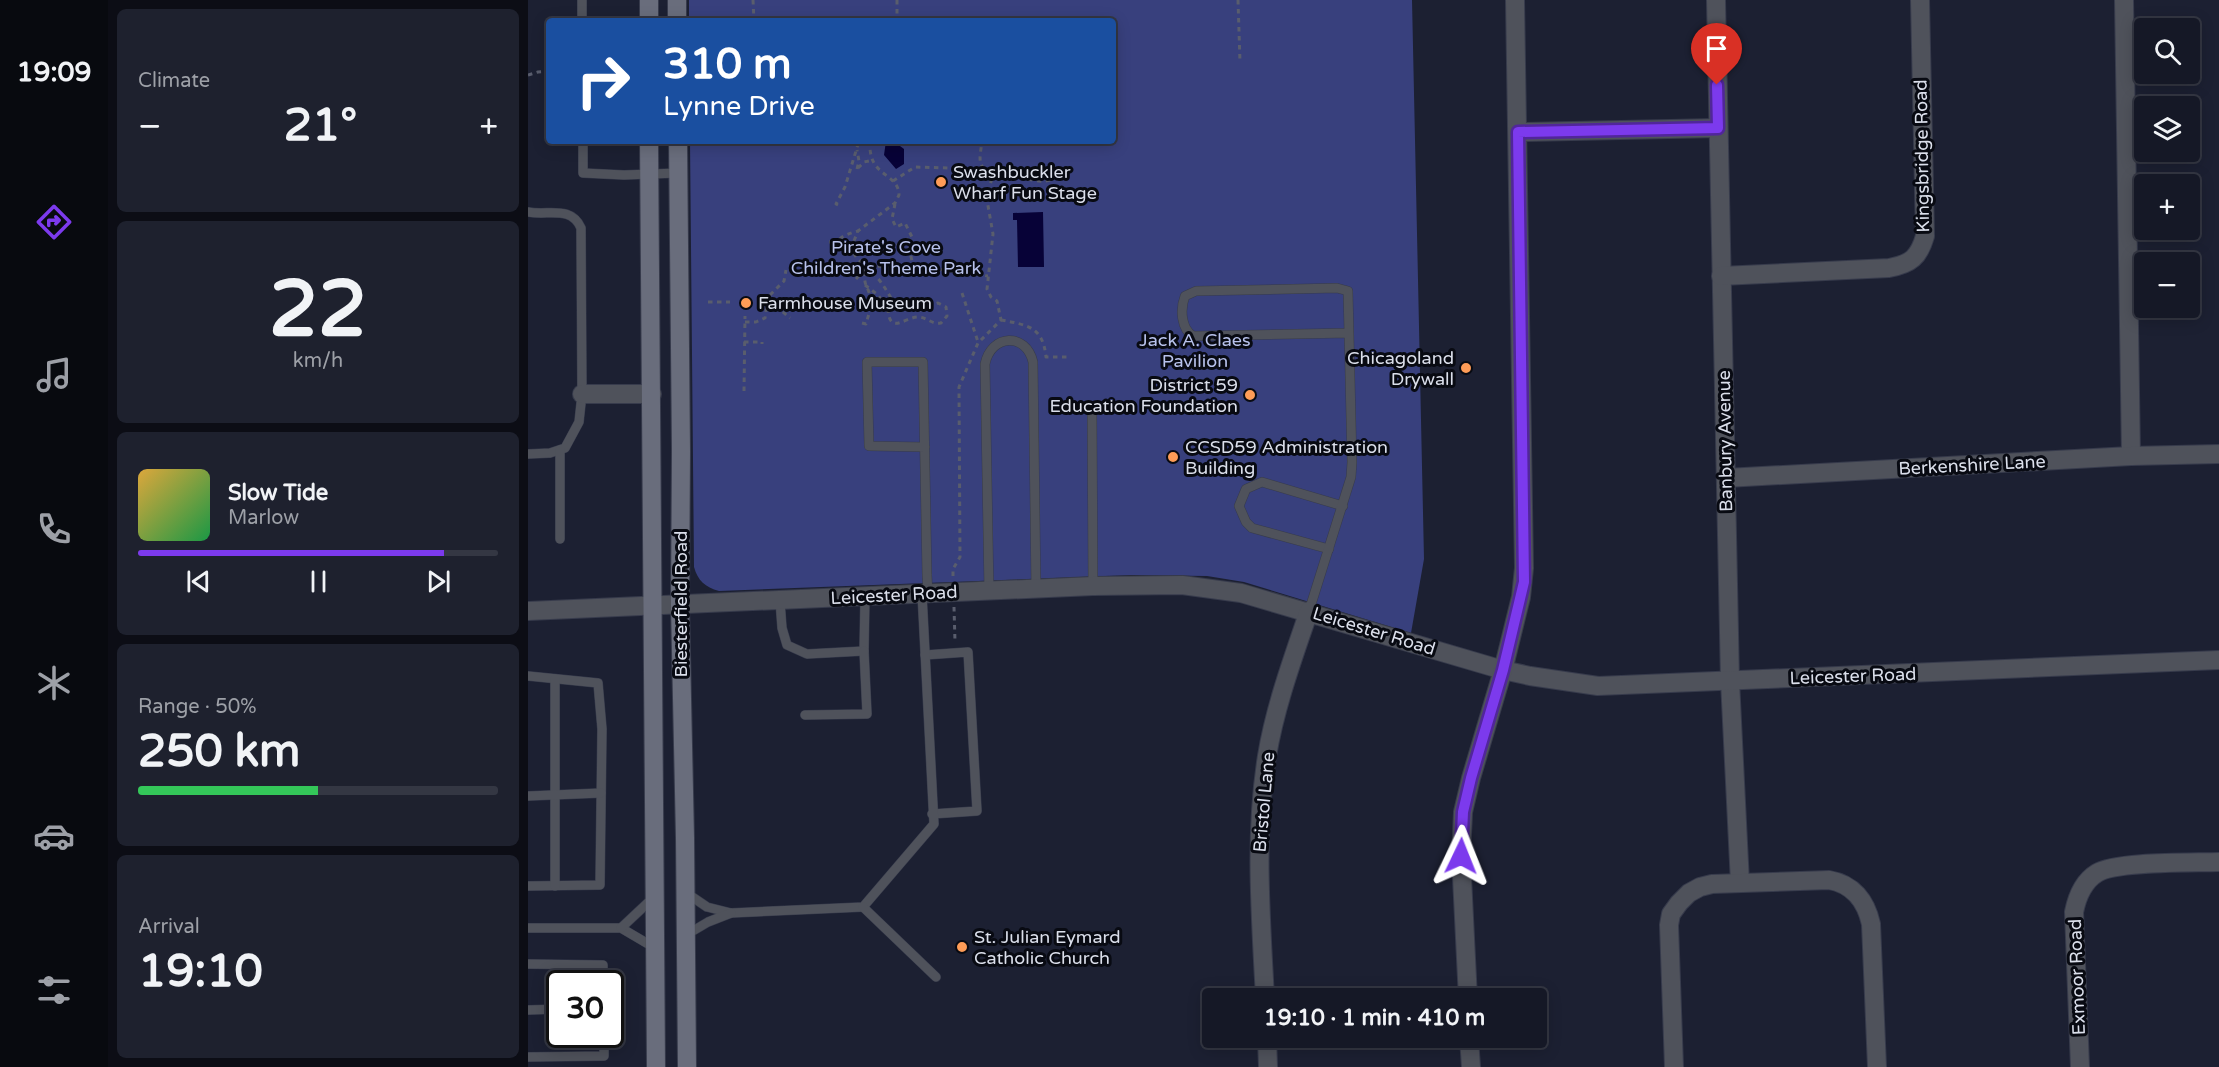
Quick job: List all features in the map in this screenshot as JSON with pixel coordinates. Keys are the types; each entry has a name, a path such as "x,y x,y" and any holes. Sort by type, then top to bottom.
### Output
{"main road":[{"path":"649,0 649,18"},
{"path":"676,0 677,18"},
{"name":"Biesterfield Road","path":"649,144 656,1067"},
{"name":"Biesterfield Road","path":"678,144 680,604 687,1067"}],"street":[{"path":"1467,988 1461,856 1463,812 1503,670 1521,597 1524,568 1515,0"},
{"name":"Banbury Avenue","path":"1716,0 1730,681 1740,883"},
{"name":"Kingsbridge Road","path":"1721,276 1889,268 1903,265 1921,250 1924,236 1920,0"},
{"path":"2124,0 2131,456"},
{"path":"1518,132 1718,128"},
{"path":"582,393 652,393"},
{"name":"Berkenshire Lane","path":"1726,478 2131,456 2219,454"},
{"name":"Leicester Road","path":"528,611 1093,586 1182,585 1241,592 1503,670 1598,686 2219,660"},
{"name":"Bristol Lane","path":"1264,988 1258,847 1262,794 1267,754 1275,719 1309,611"},
{"name":"Exmoor Road","path":"2080,1067 2074,912 2082,890 2097,873 2116,866 2219,862"},
{"path":"1674,1067 1668,936 1671,914 1689,893 1700,887 1740,883 1829,880 1840,882 1859,895 1868,911 1871,924 1877,1067"},
{"path":"1267,1048 1268,1067"},
{"path":"1470,1048 1471,1067"}],"lane":[{"path":"582,0 582,18"},
{"path":"583,144 583,173 678,173"},
{"path":"528,212 567,213 577,219 581,228 582,393 579,423 565,448 550,453 528,454"},
{"path":"1309,611 1351,477 1352,462 1349,333 1348,291 1337,288 1196,291 1185,296 1183,302 1184,327 1186,332 1193,336 1349,333"},
{"path":"989,591 986,364 991,349 1004,341 1018,342 1026,347 1033,362 1036,589"},
{"path":"863,907 934,824 926,655 925,447 923,362 867,362 869,446 925,447"},
{"path":"1092,411 1093,586"},
{"path":"560,450 560,539"},
{"path":"1329,549 1252,528 1242,515 1239,506 1241,497 1246,489 1262,482 1343,506"},
{"path":"805,716 867,714 864,651 865,597"},
{"path":"780,601 786,645 807,654 864,651"},
{"path":"926,655 968,652 977,811 932,814"},
{"path":"528,676 598,683 602,729 600,885 528,886"},
{"path":"555,679 555,885"},
{"path":"528,796 601,793"},
{"path":"685,892 707,907 731,913 863,907 936,977"},
{"path":"621,928 655,897"},
{"path":"686,935 708,922 731,913"},
{"path":"528,928 621,928 655,948"},
{"path":"528,964 603,965 603,970"},
{"path":"528,1010 546,1009"},
{"path":"604,1048 604,1067"},
{"path":"528,1057 604,1056"}],"path":[{"path":"753,0 754,18"},
{"path":"897,0 897,18"},
{"path":"1238,0 1240,62"},
{"path":"528,75 546,71"},
{"path":"838,205 836,204 845,187 858,144"},
{"path":"833,255 836,242 844,235 858,231 898,200 899,189 877,168 869,144"},
{"path":"857,148 859,161 857,169 864,162 873,160"},
{"path":"893,181 915,167 951,168"},
{"path":"992,177 1018,178 1047,183 1067,171"},
{"path":"889,250 912,237 905,224 896,227 892,219 895,203"},
{"path":"851,248 858,231"},
{"path":"829,242 836,242 851,248 859,262 882,283 894,303 920,310 938,303 946,307 947,316 941,323 936,324 921,317 899,324 891,321 888,310 878,295 864,285"},
{"path":"909,247 913,266"},
{"path":"856,279 867,267 913,266 988,276"},
{"path":"862,323 866,324 871,306 871,296 864,285 867,267"},
{"path":"744,322 761,321 765,318 768,297 784,281 786,270"},
{"path":"962,293 978,344"},
{"path":"708,302 730,302"},
{"path":"888,310 894,303"},
{"path":"761,305 804,306"},
{"path":"775,305 790,318"},
{"path":"744,391 745,316"},
{"path":"1001,320 1025,325 1034,330 1044,343 1046,357 1070,357"},
{"path":"744,342 762,344"}],"green space":[{"name":"Jack A. Claes Pavilion","path":"689,0 1412,0 1424,559 1411,633 1244,582 1207,576 1131,575 719,591 703,583 694,567 690,144 1116,144 1116,18 689,18"}],"shaded area":[{"path":"886,144 900,144 904,149 904,164 896,169 884,155"},
{"path":"1043,212 1044,267 1018,267 1017,220 1013,220 1013,213"}],"place":[{"name":"Swashbuckler Wharf Fun Stage","path":"941,182"},
{"name":"Farmhouse Museum","path":"746,303"},
{"name":"Chicagoland Drywall","path":"1466,368"},
{"name":"District 59 Education Foundation","path":"1250,395"},
{"name":"CCSD59 Administration Building","path":"1173,457"},
{"name":"St. Julian Eymard Catholic Church","path":"962,947"}],"route":[{"path":"1461,856 1463,812 1503,670 1524,582 1518,132 1718,128 1717,85"}],"park label":[{"name":"Pirate's Cove Children's Theme Park","path":"886,257"}]}
